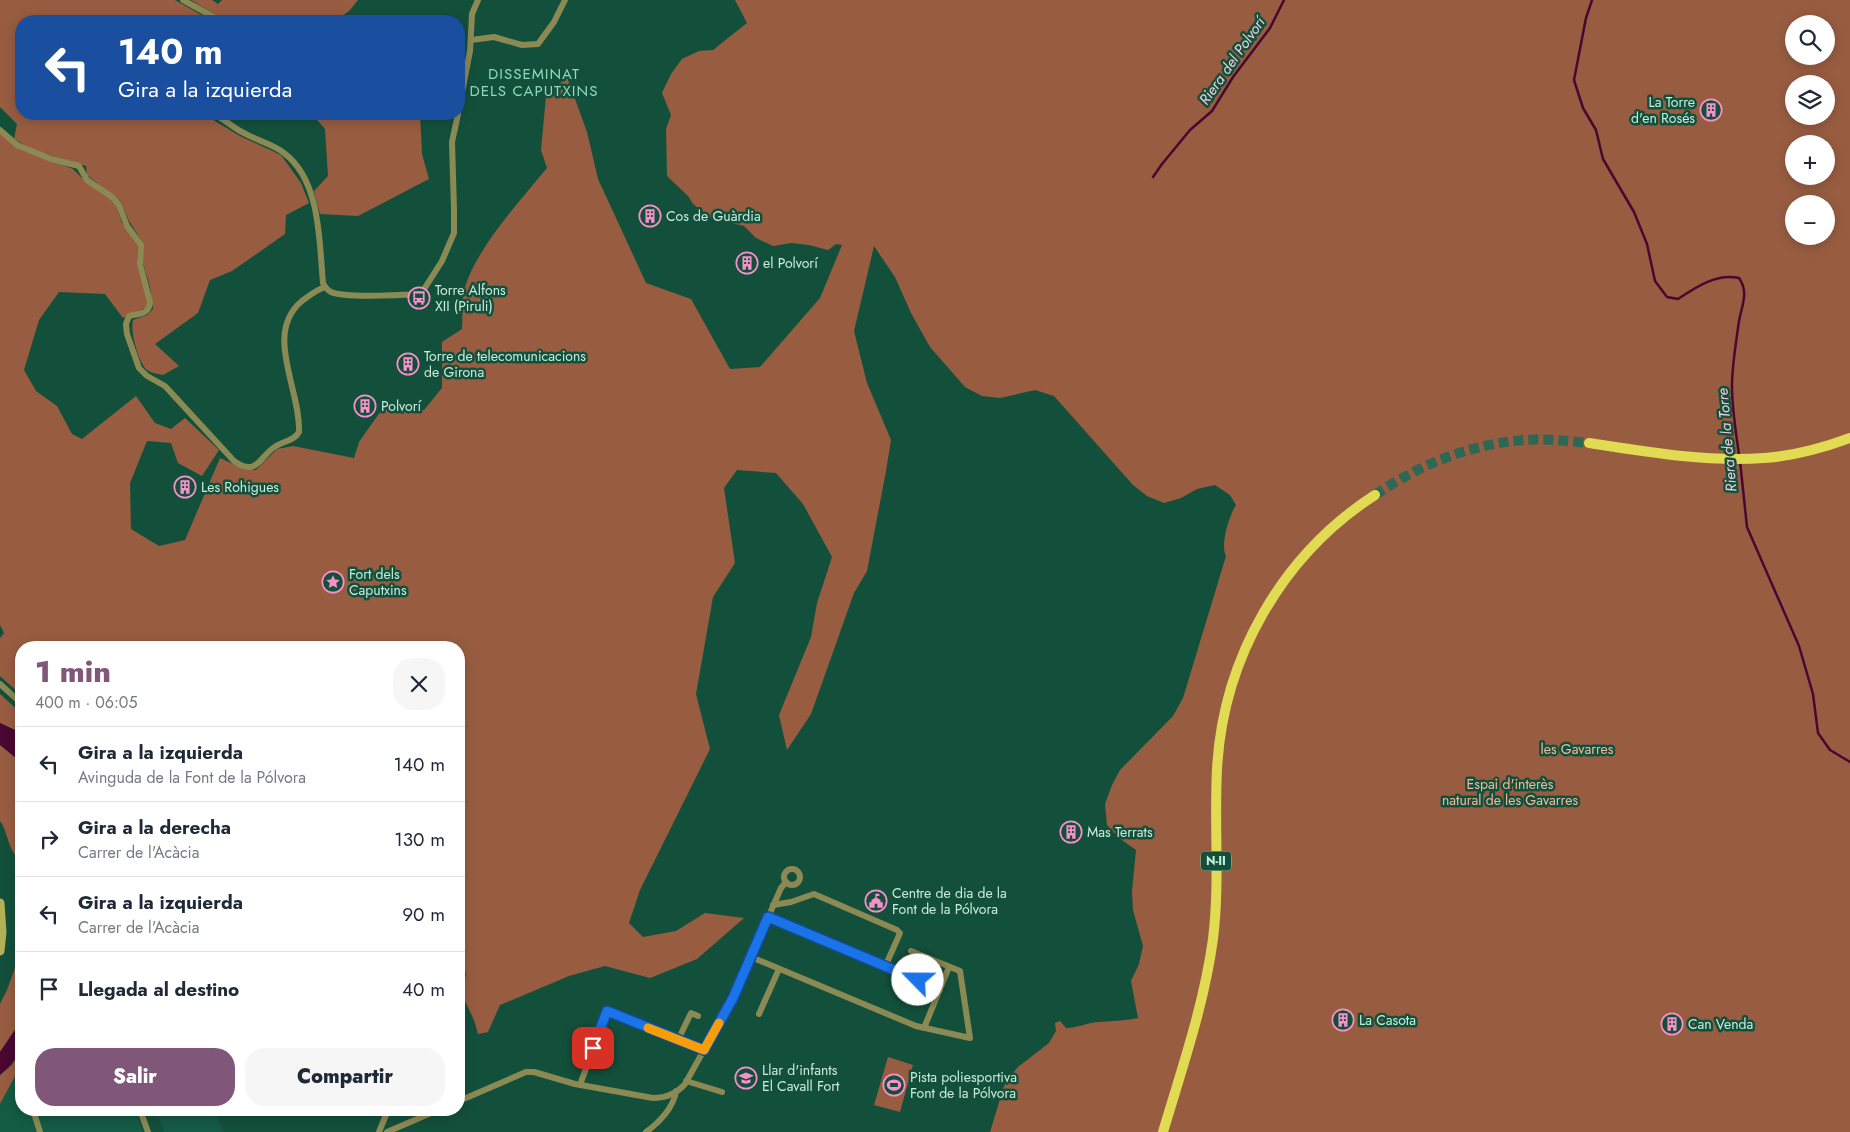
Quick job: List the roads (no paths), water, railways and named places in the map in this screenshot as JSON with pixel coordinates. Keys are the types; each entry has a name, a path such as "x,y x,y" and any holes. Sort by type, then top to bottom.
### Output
{"highway":[{"path":"1589,442 1688,457 1740,459 1782,456 1835,444 1850,438"},
{"name":"N-II","path":"1163,1132 1202,1001 1209,962 1215,906 1218,758 1226,710 1240,661 1258,620 1290,572 1331,529 1375,495"}],"main road":[{"path":"0,903 2,932 0,951"}],"street":[{"path":"183,0 209,15"},
{"path":"465,74 471,40 471,21 478,0"},
{"path":"471,40 494,37 522,45 538,44 554,22 565,0"},
{"path":"222,120 244,134 279,150 298,168 314,201 324,283 332,292 346,295 421,294 442,261 454,233 452,142 457,120"},
{"path":"0,130 18,146 51,159 79,166 87,180 112,197 119,205 127,226 140,245 140,264 150,302 150,308 146,312 129,316 126,324 127,334 139,368 147,376 165,386 234,461 243,467 258,465 273,447 294,438 299,432 299,417 289,373 285,332 289,317 295,307 315,292 326,287"},
{"path":"0,684 15,698"},
{"path":"465,1098 526,1072 534,1072 580,1085 653,1098 664,1097 676,1091 686,1081 733,998 773,905 786,882"},
{"path":"773,905 791,902 814,894 897,930 900,933 886,967"},
{"path":"768,917 940,990"},
{"path":"751,957 924,1028 970,1038 960,971 911,951"},
{"path":"924,1028 950,967"},
{"path":"759,1014 778,969"},
{"path":"580,1085 607,1011 704,1050"},
{"path":"678,1040 691,1013 698,1016"},
{"path":"686,1081 722,1092"},
{"path":"646,1132 656,1124 675,1100 676,1091"},
{"path":"35,1116 40,1132"},
{"path":"142,1116 148,1132"},
{"path":"379,1132 386,1116"},
{"path":"387,1132 424,1116"}],"waterway":[{"name":"Riera del Polvorí","path":"1153,177 1190,130 1212,111 1233,77 1270,28 1284,0"},
{"name":"Riera de la Torre","path":"1592,0 1586,18 1574,80 1583,108 1596,130 1603,159 1634,212 1647,244 1655,281 1667,297 1678,299 1707,282 1723,277 1739,278 1744,288 1744,299 1735,346 1732,386 1733,412 1739,455"},
{"name":"Riera de la Torre","path":"1740,461 1747,527 1799,646 1813,694 1818,733 1830,750 1850,762"}],"tunnel":[{"path":"1375,495 1427,465 1484,446 1532,439 1589,443"}],"place":[{"name":"La Torre d'en Rosés","path":"1711,110"},
{"name":"Cos de Guàrdia","path":"650,216"},
{"name":"el Polvorí","path":"747,263"},
{"name":"Torre Alfons XII (Piruli)","path":"419,298"},
{"name":"Torre de telecomunicacions de Girona","path":"408,364"},
{"name":"Polvorí","path":"365,406"},
{"name":"Les Rohigues","path":"185,487"},
{"name":"Fort dels Caputxins","path":"333,582"},
{"name":"Mas Terrats","path":"1071,832"},
{"name":"Centre de dia de la Font de la Pólvora","path":"876,901"},
{"name":"La Casota","path":"1343,1020"},
{"name":"Can Venda","path":"1672,1024"},
{"name":"Llar d'infants El Cavall Fort","path":"746,1078"},
{"name":"Pista poliesportiva Font de la Pólvora","path":"894,1085"}],"district":[{"name":"DISSEMINAT DELS CAPUTXINS","path":"534,82"}],"park label":[{"name":"les Gavarres","path":"1577,749"},
{"name":"Espai d'interès natural de les Gavarres","path":"1510,792"}]}
